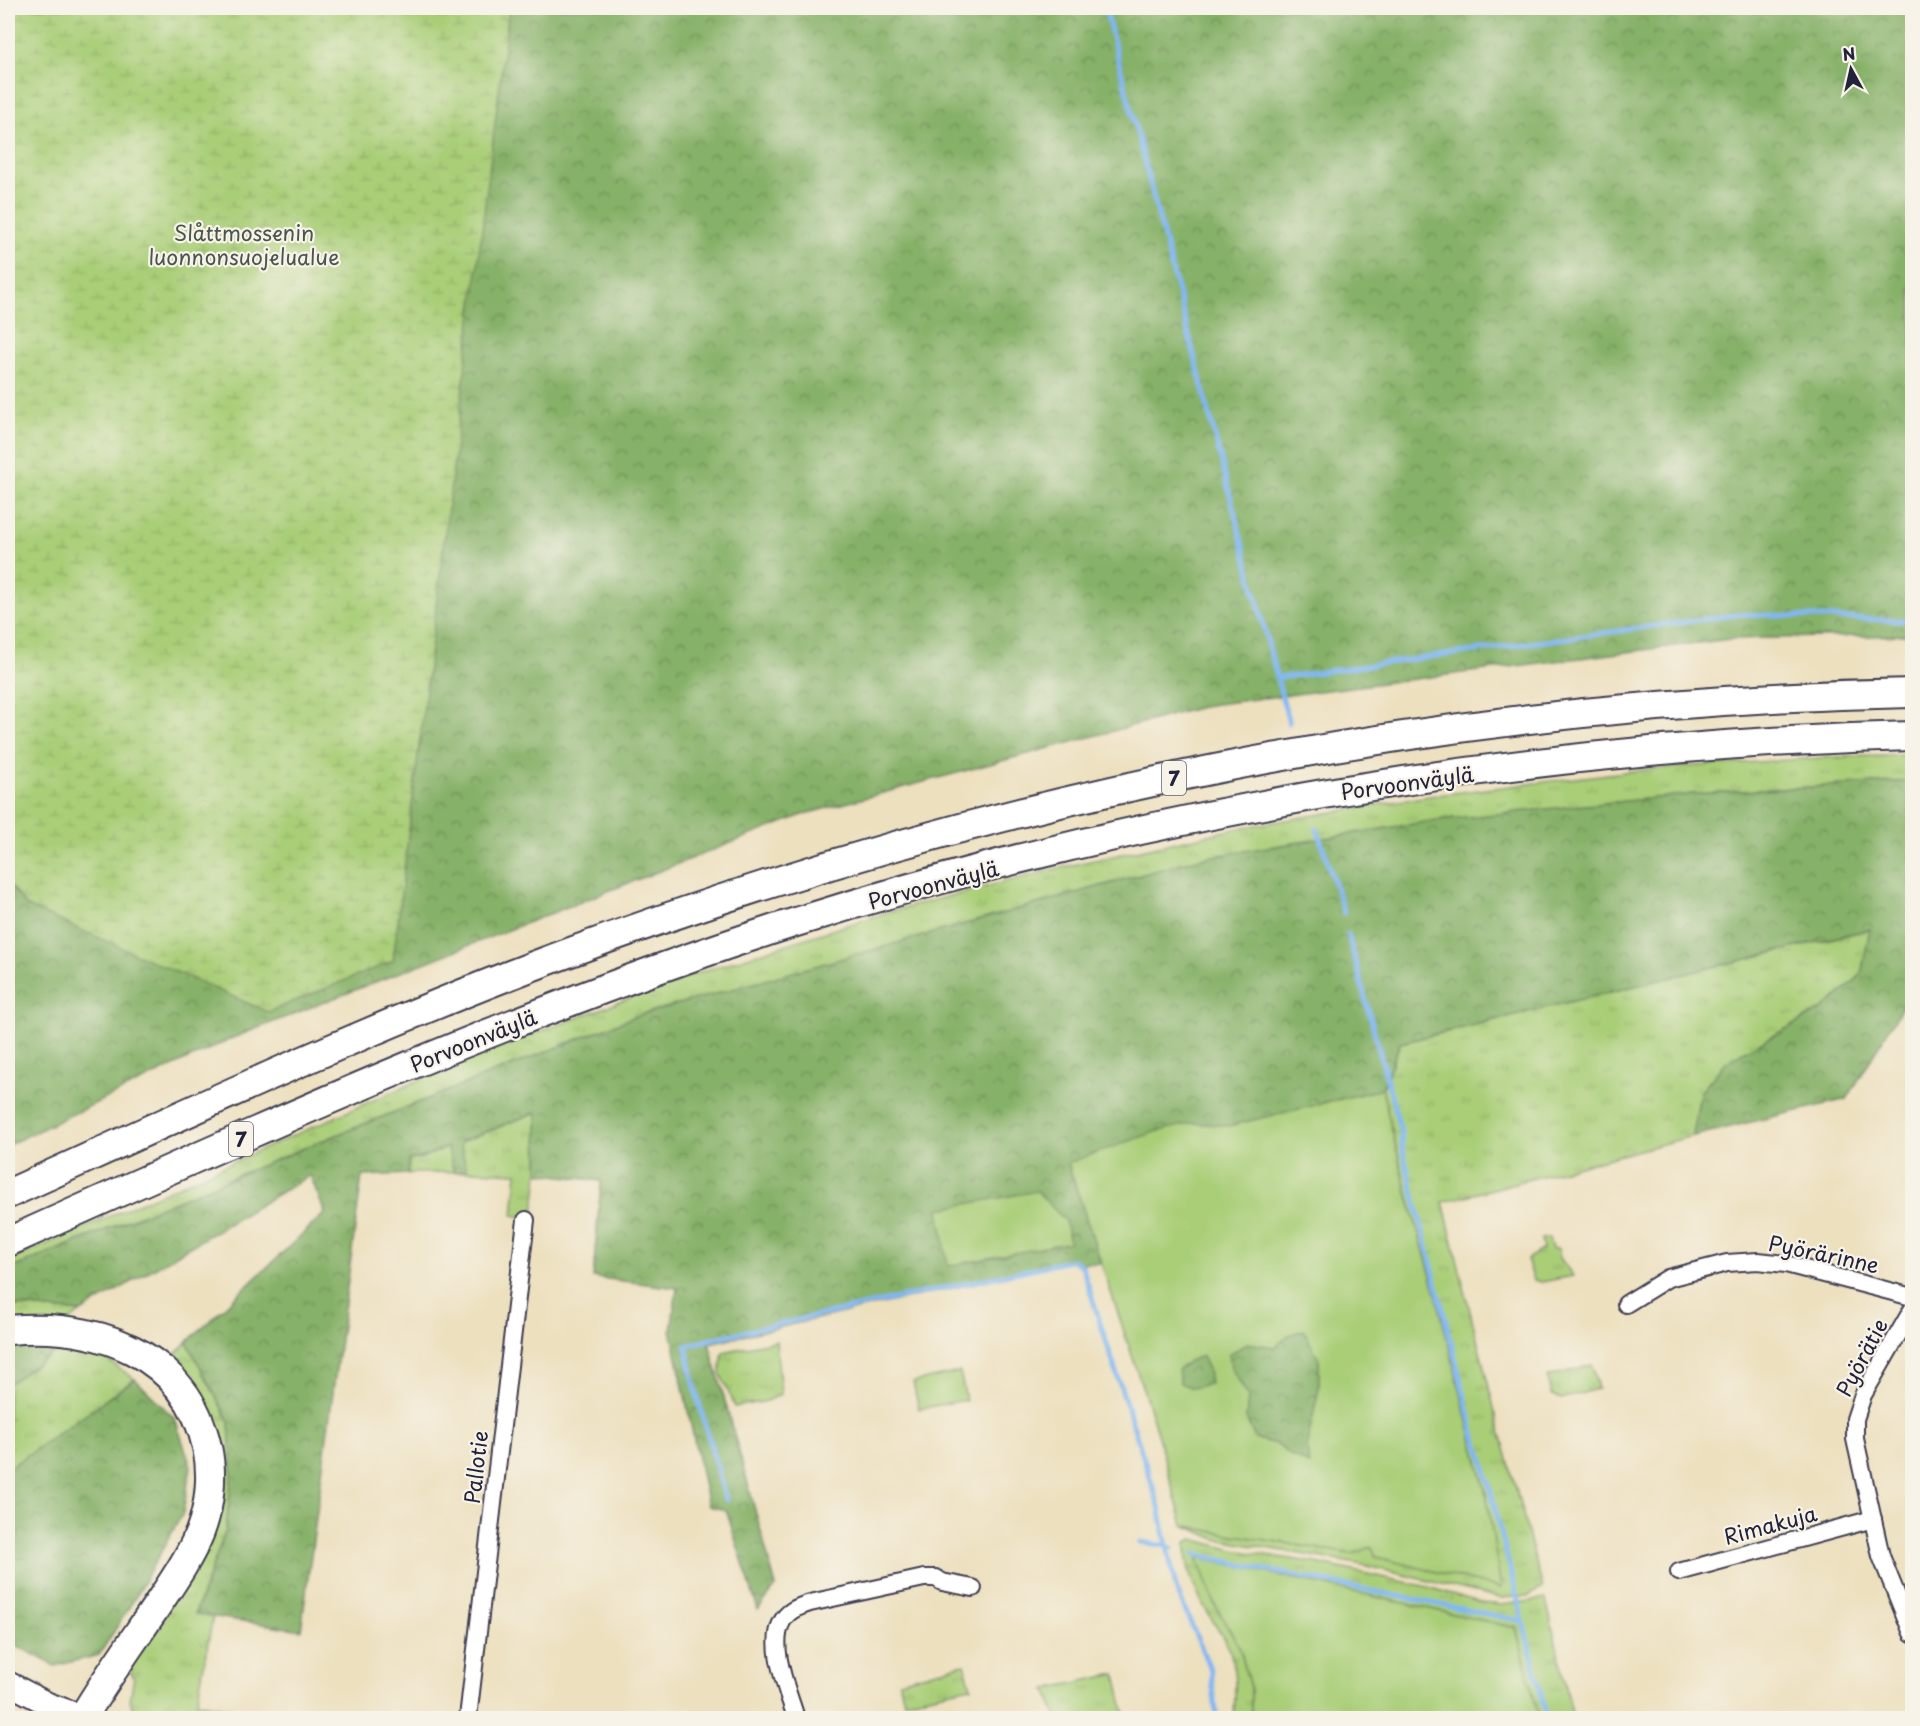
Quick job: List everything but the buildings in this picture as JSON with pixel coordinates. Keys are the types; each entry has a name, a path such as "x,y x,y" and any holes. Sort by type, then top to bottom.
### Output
{"highway":[{"name":"7","path":"8,1194 328,1051 528,969 655,922 789,878 952,830 1066,801 1233,766 1343,745 1437,731 1526,719 1698,704 1912,693"},
{"name":"Porvoonväylä","path":"8,1242 316,1105 475,1038 663,968 782,927 968,873 1170,825 1348,790 1566,760 1698,748 1912,736"},
{"path":"8,1330 26,1328 76,1331 107,1339 143,1355 162,1368 187,1397 202,1428 210,1458 206,1515 190,1553 85,1718"}],"main road":[{"path":"8,1683 48,1704 85,1718"}],"street":[{"name":"Pallotie","path":"468,1719 526,1220"},
{"name":"Pyörärinne","path":"1626,1304 1668,1278 1727,1263 1758,1261 1786,1264 1912,1297"},
{"name":"Pyörätie","path":"1912,1310 1863,1395 1855,1419 1855,1438 1881,1556 1912,1634"},
{"name":"Rimakuja","path":"1679,1572 1873,1520"},
{"path":"796,1719 776,1650 777,1635 782,1622 793,1609 810,1603 924,1578 936,1578 942,1582 973,1588"}],"green space":[{"path":"8,8 1912,8 1912,635 1730,639 1209,705 805,814 230,1039 8,1145"},
{"name":"Slåttmossenin luonnonsuojelualue","path":"8,8 509,8 393,961 268,1012 26,906 8,883"},
{"path":"1912,755 1912,781 1694,794 1201,858 636,1017 319,1142 8,1270 8,1261 467,1059 694,974 888,912 1059,868 1244,827 1429,796 1649,769 1836,757"},
{"path":"1912,781 1912,973 1910,994 1847,1099 1693,1136 1700,1093 1724,1064 1823,1009 1861,975 1870,929 1400,1043 1382,1089 1229,1126 1193,1123 1068,1163 1101,1264 1068,1262 709,1343 776,1586 758,1610 726,1510 708,1506 671,1330 677,1288 593,1277 601,1181 538,1173 537,1112 460,1142 467,1171 454,1172 447,1147 421,1158 409,1160 408,1174 362,1176 301,1630 195,1614 226,1530 232,1472 229,1422 187,1342 325,1213 310,1175 81,1312 8,1305 8,1270 319,1142 636,1016 1201,858 1437,820 1694,794"},
{"path":"1871,929 1861,975 1823,1009 1743,1052 1724,1065 1700,1093 1693,1136 1443,1202 1494,1408 1543,1588 1528,1596 1500,1598 1363,1565 1216,1539 1183,1525 1352,1554 1435,1290 1406,1189 1382,1089 1400,1043"},
{"path":"1382,1089 1487,1498 1501,1588 1376,1557 1372,1547 1352,1554 1183,1525 1153,1419 1068,1163 1155,1132 1193,1123 1229,1126","holes":["1304,1330 1319,1360 1319,1388 1307,1444 1309,1464 1290,1455 1276,1444 1255,1439 1246,1418 1248,1396 1231,1368 1229,1354 1248,1343 1275,1347 1289,1335","1202,1356 1208,1369 1210,1384 1192,1388 1180,1383 1178,1370 1189,1361"]},
{"path":"537,1112 538,1173 533,1219 513,1215 517,1173 475,1171 370,1175 370,1167 421,1158"},
{"path":"1037,1191 1065,1221 1070,1242 948,1266 939,1209"},
{"path":"1549,1238 1552,1249 1558,1249 1560,1258 1573,1276 1542,1282 1534,1280 1527,1259 1543,1249 1541,1239"},
{"path":"8,1305 81,1312 67,1323 8,1323"},
{"path":"1304,1330 1319,1359 1319,1388 1307,1444 1310,1464 1290,1455 1276,1444 1255,1439 1246,1418 1248,1396 1231,1368 1229,1354 1248,1343 1275,1347 1289,1335"},
{"path":"776,1341 781,1394 767,1401 735,1407 720,1373 723,1352"},
{"path":"187,1342 229,1422 232,1472 226,1530 195,1613 213,1616 197,1702 235,1709 231,1718 199,1718 136,1709 132,1707 130,1700 134,1677 128,1670 176,1589 210,1427 174,1356"},
{"path":"61,1347 101,1356 135,1379 8,1469 8,1384"},
{"path":"61,1347 8,1384 8,1348"},
{"path":"1202,1355 1208,1369 1210,1384 1192,1388 1179,1383 1178,1370 1189,1361"},
{"path":"1592,1365 1598,1389 1561,1399 1551,1394 1547,1377"},
{"path":"960,1372 966,1400 919,1409 913,1382"},
{"path":"135,1379 175,1419 191,1466 183,1513 99,1655 55,1666 8,1641 8,1469"},
{"path":"1193,1539 1233,1550 1316,1563 1428,1587 1482,1603 1502,1605 1546,1599 1573,1718 1539,1718 1516,1628 1215,1605 1240,1648 1251,1691 1251,1718 1234,1718 1235,1683 1232,1657 1200,1598 1189,1571 1186,1542"},
{"path":"1197,1557 1516,1628 1539,1718 1251,1718 1251,1691 1240,1648 1215,1605"},
{"path":"964,1664 971,1687 904,1701 899,1681"},
{"path":"1116,1674 1125,1716 1057,1718 1046,1689"}],"waterway":[{"path":"1105,8 1277,678"},
{"path":"1289,723 1277,678 1742,614 1912,621"},
{"path":"1317,829 1344,913"},
{"path":"1348,934 1401,1132 1402,1148 1547,1718"},
{"path":"726,1500 695,1388 686,1346 1073,1260 1082,1266 1158,1503 1167,1546 1172,1548"},
{"path":"1140,1542 1167,1546 1176,1588 1211,1671 1216,1712"},
{"path":"1194,1554 1522,1621"}]}
